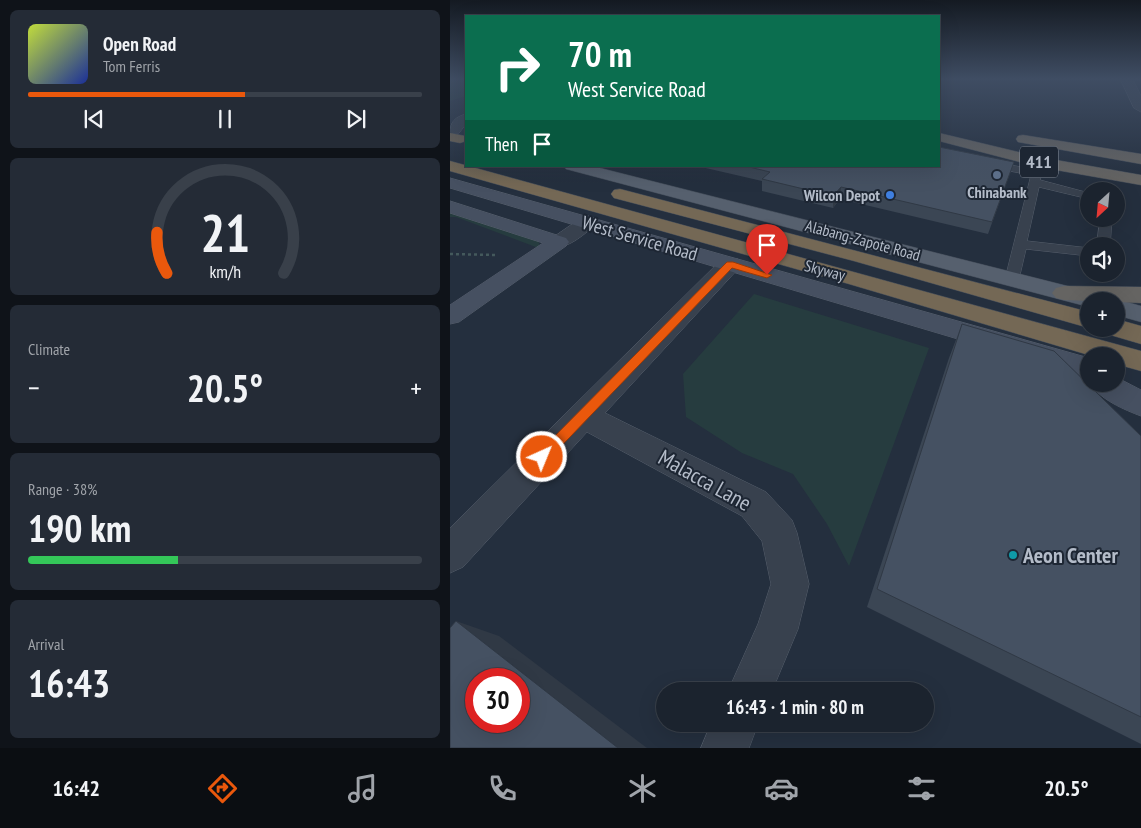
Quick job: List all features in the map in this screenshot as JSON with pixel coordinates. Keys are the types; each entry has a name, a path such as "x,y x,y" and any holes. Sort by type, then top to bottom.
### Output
{"highway":[{"name":"411","path":"1009,136 1080,150 1141,159"},
{"name":"411","path":"940,137 1036,172 1141,180"},
{"name":"Skyway","path":"519,167 861,257 1080,318"},
{"name":"Skyway","path":"452,179 857,279 1141,362"},
{"path":"1064,293 1141,295"},
{"path":"1125,330 1141,334"}],"main road":[{"name":"Alabang-Zapote Road","path":"576,167 1080,297"},
{"name":"West Service Road","path":"452,179 588,222 1077,365"},
{"path":"450,207 559,242"},
{"path":"450,316 559,242"},
{"path":"1125,310 1141,314"},
{"path":"1125,380 1141,385"},
{"path":"1119,392 1141,404"}],"street":[{"path":"457,140 457,124 465,119"},
{"path":"559,242 588,222"},
{"path":"450,554 582,415 730,264"},
{"name":"Malacca Lane","path":"582,415 754,504 779,533 790,584 778,629 754,682"},
{"path":"724,748 731,732"}],"lane":[{"path":"978,162 1036,172 1080,192"},
{"path":"1012,279 1036,172"},
{"path":"1020,244 1080,251"}],"path":[{"path":"450,254 486,254 535,259"}],"green space":[{"path":"450,205 536,234 541,249 456,217 450,217"},
{"path":"754,294 929,348 849,566 827,524 793,474 742,453 686,417 683,374"}],"building":[{"name":"Wilcon Depot","path":"940,147 1014,162 992,222 841,187 833,196 762,179 770,172 749,167 940,167"},
{"name":"Aeon Center","path":"962,324 1054,351 1080,376 1080,392 1096,392 1141,436 1141,717 877,589"},
{"path":"456,621 516,668 465,668 465,733 530,733 530,679 618,748 450,748 450,628"}],"place":[{"name":"Chinabank","path":"997,175"},
{"name":"Wilcon Depot","path":"890,195"},
{"name":"Aeon Center","path":"1013,555"}],"route":[{"path":"542,457 730,264 767,275"}]}
